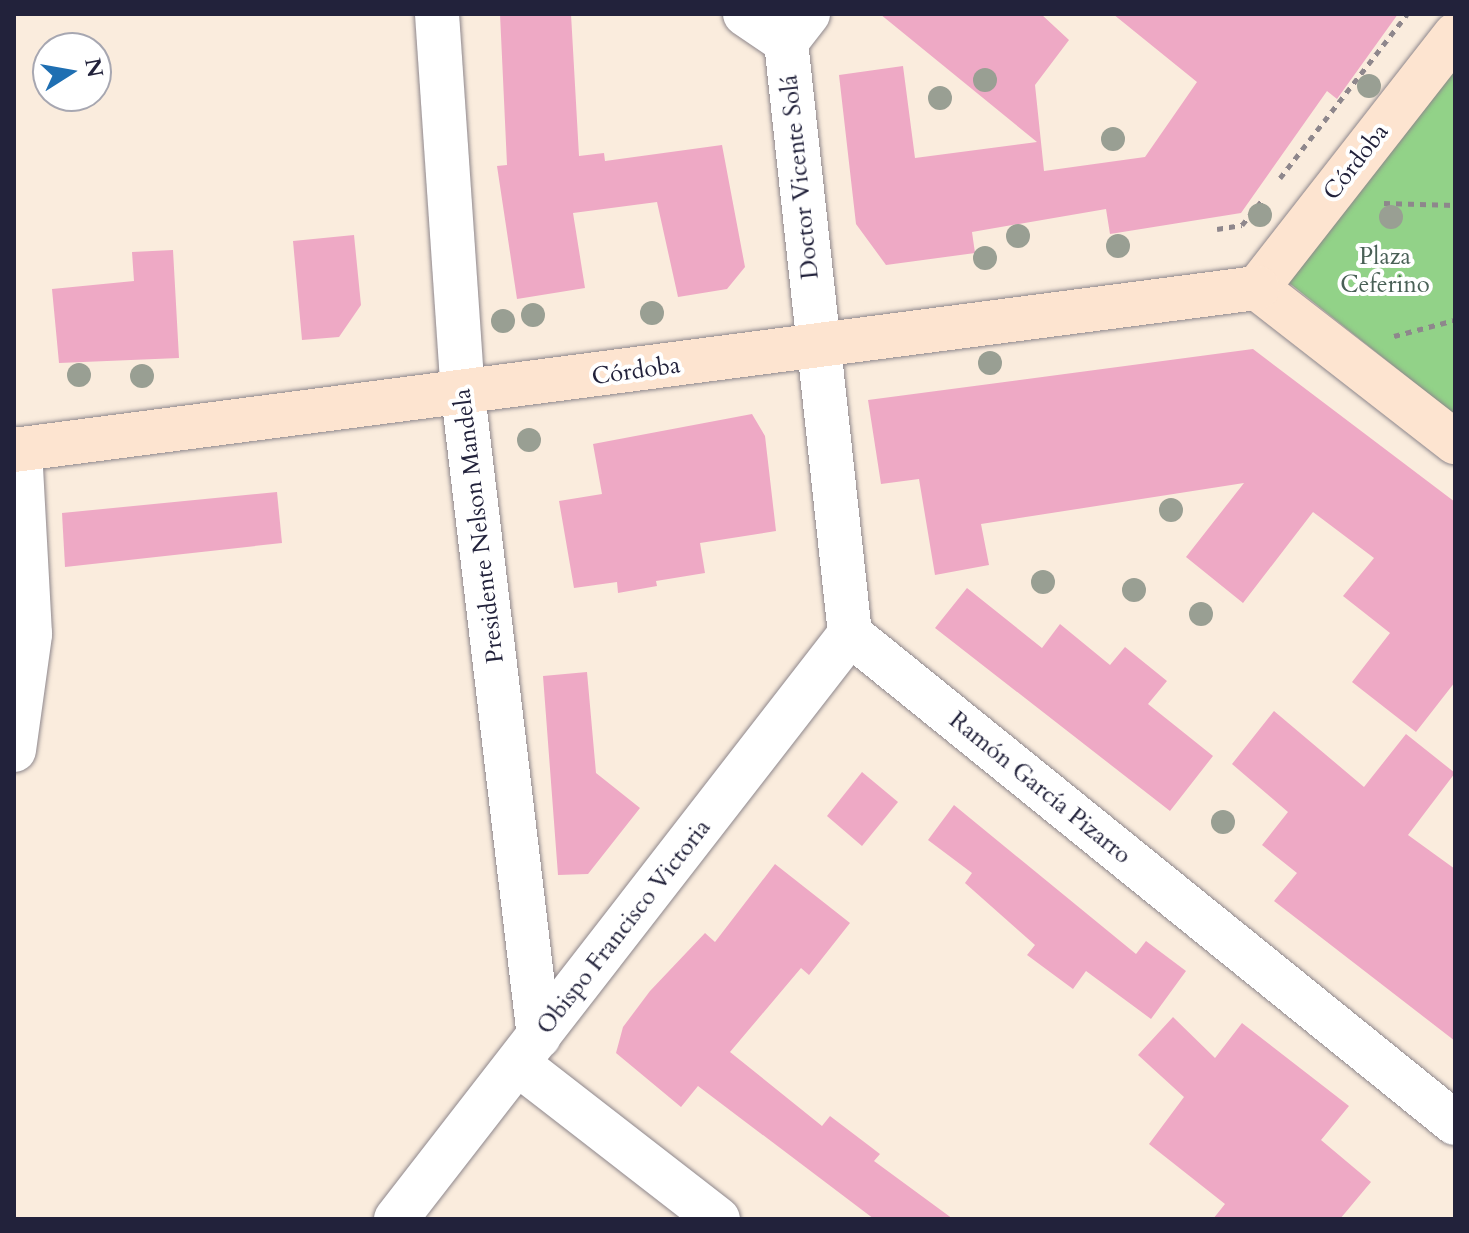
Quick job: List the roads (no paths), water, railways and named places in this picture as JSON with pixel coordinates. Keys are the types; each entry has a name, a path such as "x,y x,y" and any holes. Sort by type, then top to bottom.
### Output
{"main road":[{"name":"Córdoba","path":"17,450 1257,288 1455,35"},
{"path":"1257,288 1455,442"}],"street":[{"name":"Presidente Nelson Mandela","path":"437,14 463,394 529,1051"},
{"path":"745,14 797,28"},
{"name":"Doctor Vicente Solá","path":"797,28 818,347"},
{"path":"818,347 850,634"},
{"path":"14,750 30,634 17,450"},
{"name":"Obispo Francisco Victoria","path":"396,1219 850,634"},
{"name":"Ramón García Pizarro","path":"850,634 1455,1123"},
{"path":"529,1051 718,1219"}],"park label":[{"name":"Plaza Ceferino","path":"1385,271"}]}
